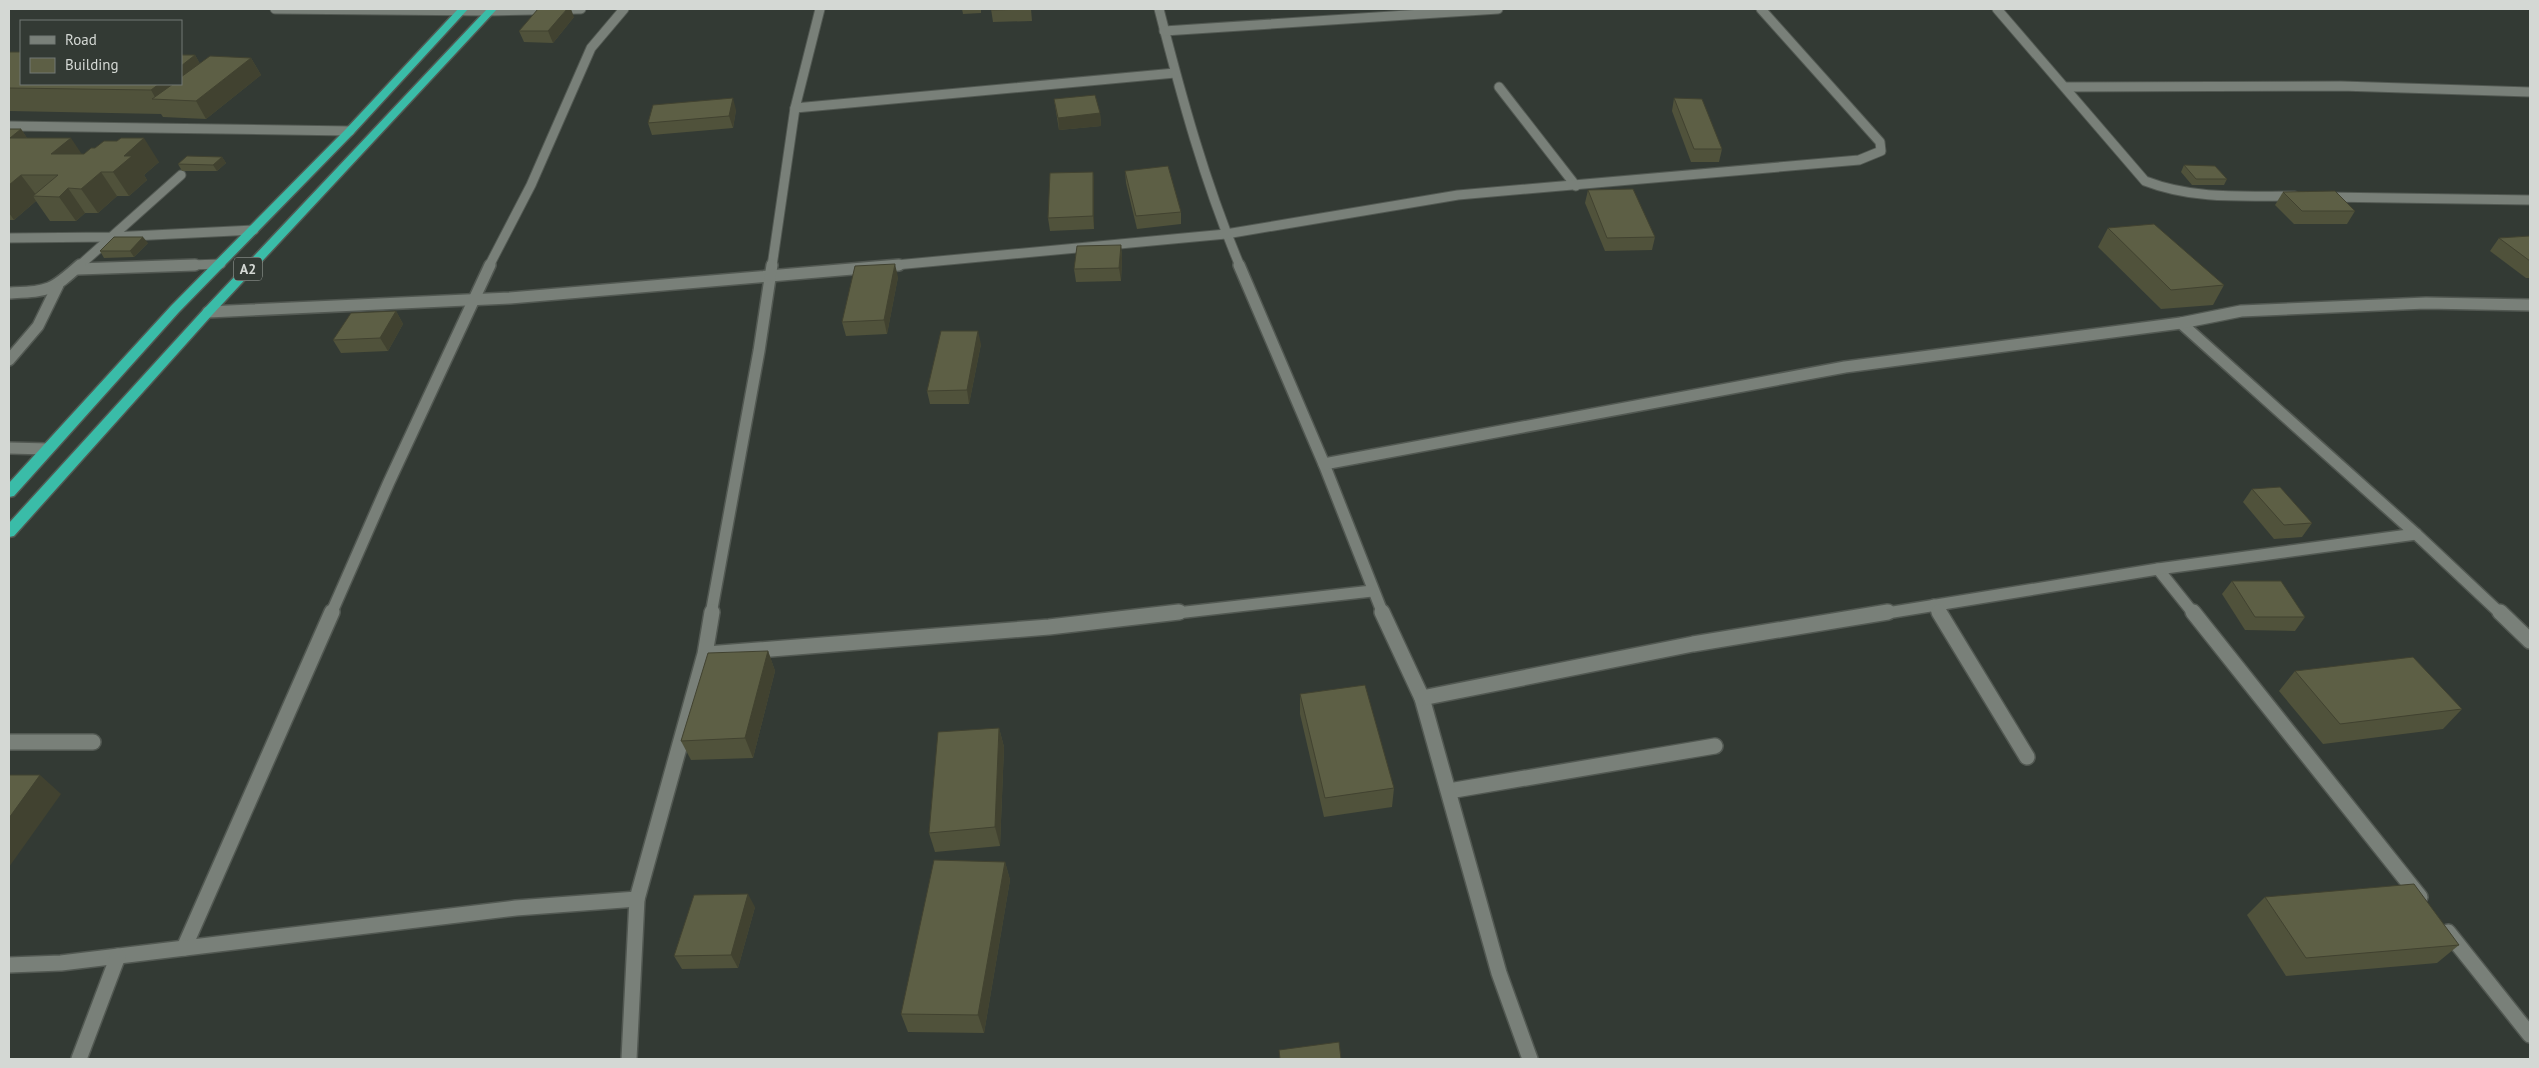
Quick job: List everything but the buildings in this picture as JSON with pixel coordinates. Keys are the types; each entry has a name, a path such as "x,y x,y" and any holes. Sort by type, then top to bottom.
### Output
{"highway":[{"name":"A2","path":"9,492 175,309 350,131 462,9"},
{"name":"A2","path":"9,532 208,312 491,10"}],"street":[{"path":"275,9 581,9"},
{"path":"184,948 389,482 472,300 531,185 592,48 624,9"},
{"path":"628,1059 637,899 705,654 724,530 759,351 795,108 820,9"},
{"path":"1159,9 1174,73 1226,234 1324,464 1372,591 1422,698 1499,973 1530,1059"},
{"path":"1343,9 1347,19"},
{"path":"1164,31 1498,9"},
{"path":"208,312 472,300 771,277 1226,234 1458,195 1860,160 1881,151 1880,142 1761,9"},
{"path":"1997,9 2145,181 2163,189 2196,194 2530,200"},
{"path":"795,108 1174,73"},
{"path":"2065,87 2340,86 2530,92"},
{"path":"1499,87 1576,186"},
{"path":"9,126 350,131"},
{"path":"9,293 45,291 58,285 181,175"},
{"path":"9,238 112,237 254,230"},
{"path":"78,269 221,264"},
{"path":"9,360 30,339 46,316 58,285"},
{"path":"1324,464 1845,367 2181,324 2251,310 2426,303 2530,305"},
{"path":"2181,324 2416,534 2530,641"},
{"path":"9,448 48,449"},
{"path":"1422,698 1693,644 2158,569 2416,534"},
{"path":"2158,569 2530,1035"},
{"path":"705,654 1049,627 1372,591"},
{"path":"1934,605 2026,757"},
{"path":"9,742 93,742"},
{"path":"1449,791 1715,746"},
{"path":"9,965 60,963 516,908 637,899"},
{"path":"79,1059 118,956"}]}
